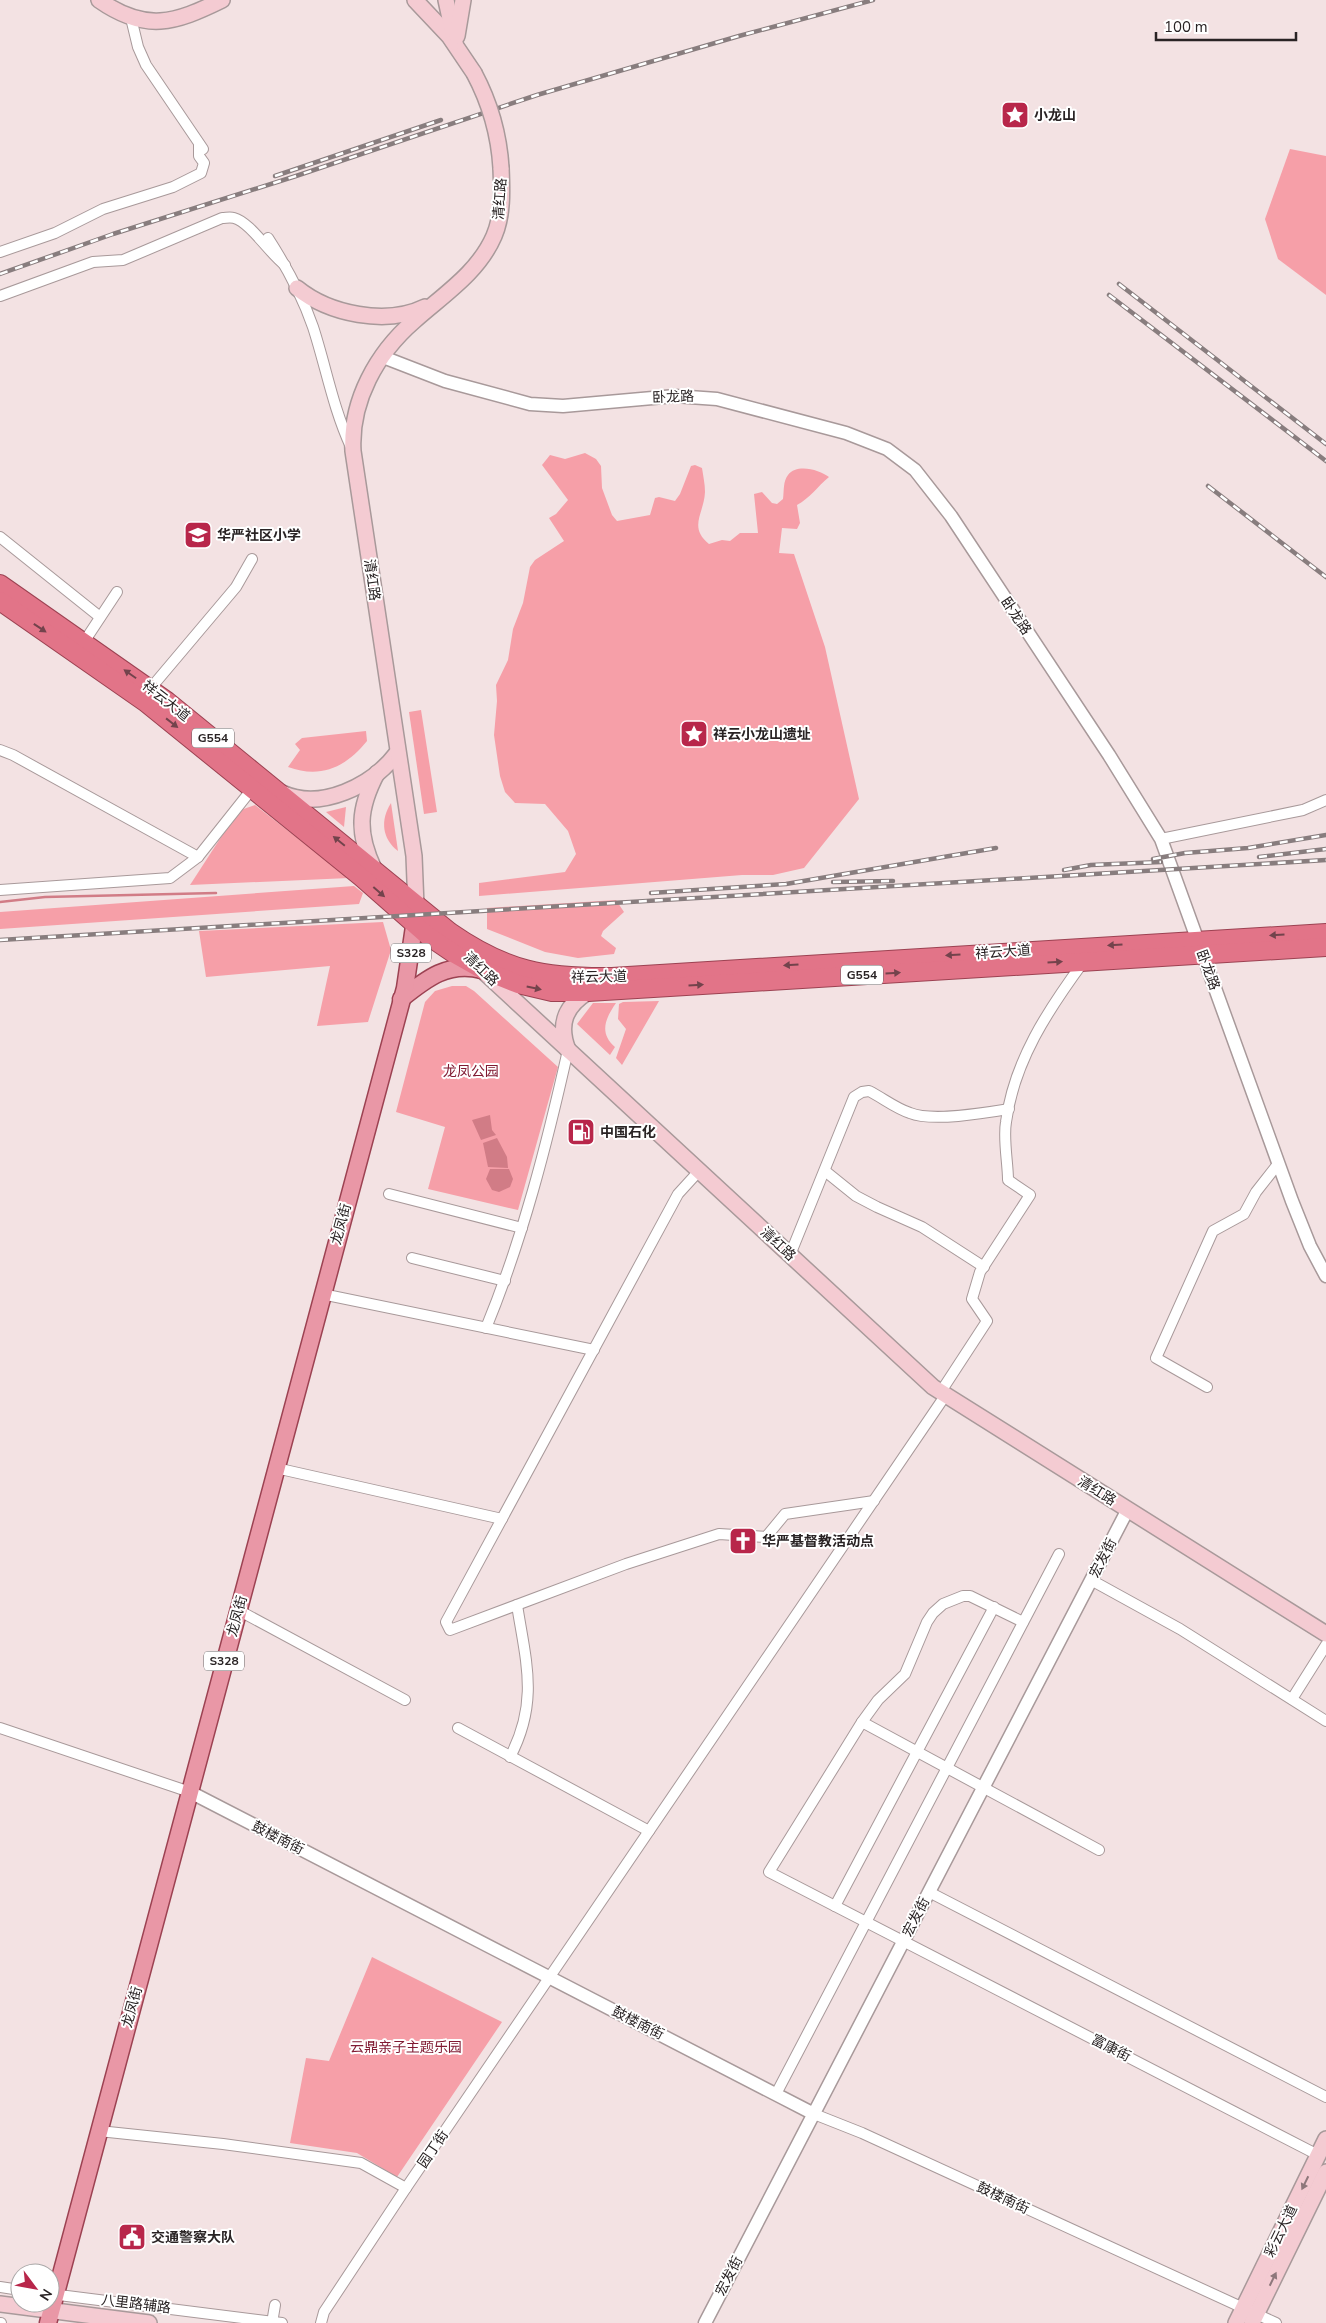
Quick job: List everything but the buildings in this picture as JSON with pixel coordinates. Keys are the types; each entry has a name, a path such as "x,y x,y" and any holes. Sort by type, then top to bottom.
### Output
{"highway":[{"name":"祥云大道","path":"0,584 150,689 374,869 416,906 461,940 490,956 531,972 566,977 612,977 1200,946 1326,947"},
{"name":"祥云大道","path":"0,601 145,702 447,949 482,970 518,984 544,990 588,992 1084,961 1326,932"}],"main road":[{"path":"99,0 131,18 148,22 171,21 191,15 222,0"},
{"name":"清红路","path":"415,0 456,44 474,73 492,114 499,146 501,168 501,210 494,236 474,267 404,330 383,357 366,386 357,408 353,429 353,451 414,856 416,906 568,1050 943,1395 1326,1634"},
{"path":"446,0 456,44"},
{"path":"456,44 463,0"},
{"path":"297,288 312,298 330,306 384,316 414,312 443,296"},
{"path":"278,792 301,799 323,798 351,789 377,773 397,753"},
{"path":"374,869 363,844 361,825 365,802 377,773"},
{"name":"龙凤街","path":"60,2269 99,2131 401,999 411,958 416,906"},
{"path":"401,999 424,981 443,970 463,967 482,970"},
{"path":"568,1050 563,1035 564,1019 571,1006 588,992"},
{"name":"彩云大道","path":"1250,2315 1326,2139"},
{"name":"彩云大道","path":"1236,2323 1250,2315 1326,2172"},
{"path":"0,2304 49,2317 149,2323"}],"street":[{"path":"0,252 55,233 103,209 172,187 201,173 204,168 204,163 199,156 202,148 146,65 138,47 131,18"},
{"path":"0,296 93,262 123,260 222,218 231,217 249,228 285,265"},
{"path":"268,238 297,288 312,326 337,413 353,451"},
{"name":"卧龙路","path":"383,357 463,387 530,404 563,406 664,396 704,397 846,433 887,449 915,470 946,508 1109,755 1161,839 1278,1164 1310,1246 1326,1276"},
{"path":"0,537 100,617"},
{"path":"150,689 236,587 252,559"},
{"path":"84,642 117,592"},
{"path":"0,750 13,755 198,857"},
{"path":"0,890 170,878 198,857 252,789"},
{"path":"1161,839 1303,810 1326,800"},
{"path":"825,1171 856,1196 922,1227 984,1267 1030,1195 1008,1180 1005,1124 1019,1068 1038,1028 1084,961"},
{"path":"486,1328 505,1281 522,1228 568,1050"},
{"path":"790,1255 854,1097 862,1092 869,1092 881,1096 912,1114 936,1116 977,1114 1009,1109"},
{"path":"1207,1387 1156,1358 1213,1231 1244,1214 1256,1192 1278,1164"},
{"path":"699,1171 678,1194 446,1622 450,1630 626,1564 719,1534 766,1537 785,1514 874,1501"},
{"path":"389,1194 522,1228"},
{"path":"412,1258 505,1281"},
{"name":"园丁街","path":"322,2323 324,2312 406,2188 874,1501 943,1395 987,1321 972,1299 973,1289 984,1267"},
{"path":"322,1294 594,1350"},
{"path":"276,1468 502,1519"},
{"name":"宏发街","path":"705,2323 1127,1511"},
{"path":"776,2094 1059,1554"},
{"path":"1092,1580 1180,1629 1326,1721"},
{"path":"1023,1622 976,1598 962,1596 938,1608 924,1628 905,1674 878,1700 862,1722 1098,1850"},
{"path":"510,1757 521,1737 527,1716 529,1680 517,1605"},
{"path":"835,1906 994,1607"},
{"path":"238,1610 405,1700"},
{"path":"1292,1700 1326,1645"},
{"name":"富康街","path":"862,1722 769,1872 1318,2155"},
{"name":"鼓楼南街","path":"0,1728 190,1792 814,2114 871,2137 1250,2315 1276,2323"},
{"path":"458,1728 649,1831"},
{"path":"929,1892 1326,2097"},
{"path":"99,2131 223,2144 362,2162 406,2188"},
{"name":"八里路辅路","path":"60,2295 275,2323"},
{"path":"275,2305 275,2323"}],"green space":[{"path":"1290,149 1326,156 1326,295 1278,259 1265,219"},
{"path":"585,453 596,459 601,466 602,488 612,515 617,521 650,515 655,498 659,497 675,501 680,494 691,466 695,465 702,468 705,492 698,526 699,532 709,544 722,540 730,541 740,533 758,533 754,494 762,492 772,503 777,504 783,499 785,480 792,471 809,469 829,477 810,496 797,505 800,523 797,529 782,528 779,553 794,554 825,647 859,799 804,868 773,875 742,875 479,896 479,883 565,872 576,854 568,831 545,804 515,803 505,792 500,776 494,735 497,701 496,685 508,660 513,629 523,603 530,567 535,560 564,541 549,518 556,514 568,500 542,465 550,455 565,459"},
{"path":"421,710 437,812 424,814 409,712"},
{"path":"366,731 367,741 341,764 322,771 311,772 288,767 300,750 295,744 302,738"},
{"path":"391,803 398,851 389,841 384,829 385,816"},
{"path":"255,805 349,878 190,885 238,811"},
{"path":"346,807 344,827 326,812"},
{"path":"354,886 363,893 359,904 0,929 0,912"},
{"path":"616,900 624,912 603,931 601,936 616,948 614,954 578,958 545,952 487,929 487,908"},
{"path":"383,922 391,950 368,1022 317,1026 330,966 206,977 199,931"},
{"name":"龙凤公园","path":"452,986 466,986 474,991 558,1067 518,1210 428,1189 445,1127 396,1112 425,1002 435,991"},
{"path":"659,1001 622,1065 616,1058 626,1029 618,1019 619,1004 623,1002"},
{"path":"593,1003 616,1003 605,1026 607,1036 615,1047 610,1055 577,1024"},
{"name":"云鼎亲子主题乐园","path":"372,1957 502,2022 397,2177 357,2153 290,2143 306,2058 329,2061"}],"shaded area":[{"path":"490,1115 492,1130 496,1135 481,1140 472,1120"},
{"path":"497,1138 507,1157 508,1168 488,1167 483,1143"},
{"path":"490,1169 509,1169 513,1179 510,1187 499,1192 492,1190 486,1179"}],"waterway":[{"path":"0,902 45,897 216,893"}],"railway":[{"path":"0,274 113,234 296,176 537,95 739,36 873,0"},
{"path":"275,176 441,120"},
{"path":"1119,284 1326,444"},
{"path":"1109,295 1326,461"},
{"path":"1208,486 1326,577"},
{"path":"1153,859 1185,853 1248,848 1326,835"},
{"path":"651,893 786,884 996,848"},
{"path":"1259,857 1326,849"},
{"path":"0,940 1326,860"},
{"path":"1064,870 1091,865 1161,862"},
{"path":"833,882 893,881"}],"place":[{"name":"小龙山","path":"1015,115"},
{"name":"华严社区小学","path":"198,535"},
{"name":"祥云小龙山遗址","path":"694,734"},
{"name":"中国石化","path":"581,1132"},
{"name":"华严基督教活动点","path":"743,1541"},
{"name":"交通警察大队","path":"132,2237"}]}
